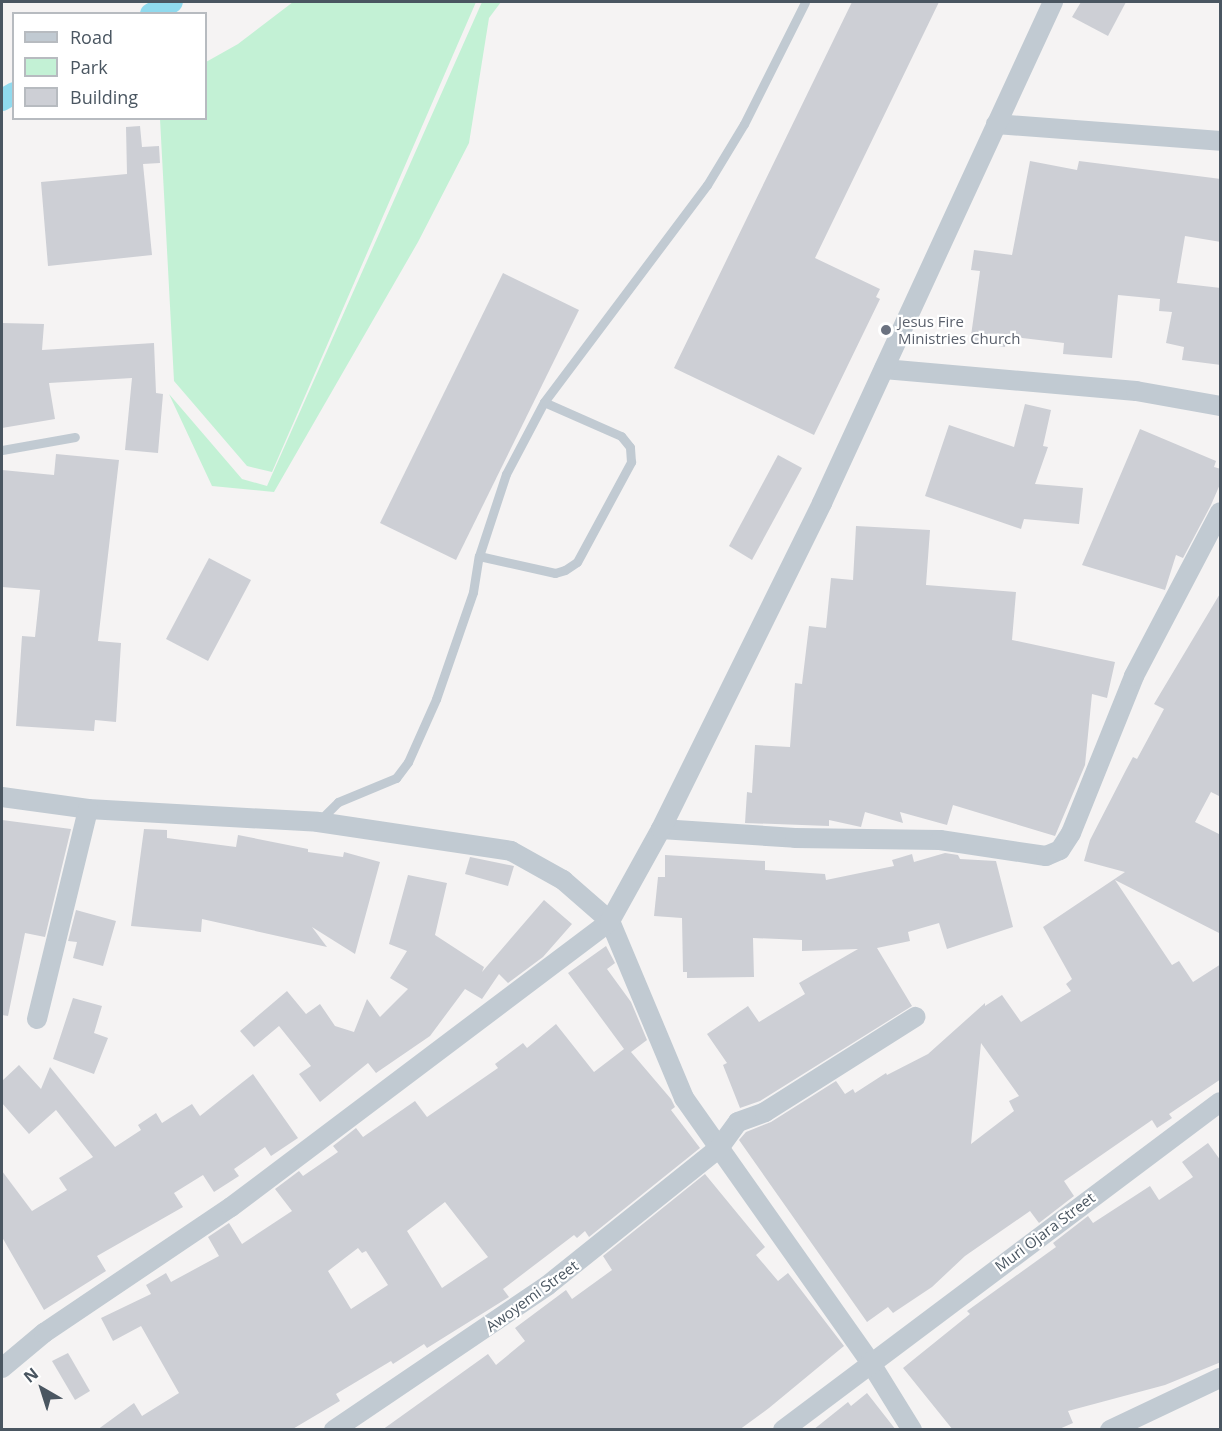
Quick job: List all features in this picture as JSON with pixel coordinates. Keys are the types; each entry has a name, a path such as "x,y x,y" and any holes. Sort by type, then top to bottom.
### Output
{"street":[{"path":"2,1368 44,1333 231,1207 506,1003 610,921 661,829 884,369 1053,2"},
{"path":"996,124 1221,141"},
{"path":"884,369 1136,391 1221,406"},
{"path":"661,829 795,838 940,840 1046,856 1060,850 1071,833 1134,676 1221,512"},
{"path":"2,797 88,809 318,822 511,851 563,880 610,921 630,962 666,1062 684,1098 870,1362 912,1430"},
{"path":"37,1019 88,809"},
{"name":"Awoyemi Street","path":"334,1430 548,1285 719,1148 738,1122 765,1112 915,1017"},
{"name":"Muri Ojara Street","path":"783,1430 870,1362 1221,1102"},
{"path":"1110,1430 1221,1378"}],"lane":[{"path":"318,822 338,802 396,778 408,762 436,699 473,592 479,556 506,474 544,402 707,184 744,124 805,2"},
{"path":"479,556 555,573 565,570 576,562 631,462 630,447 621,436 544,402"},
{"path":"2,450 75,437"}],"green space":[{"path":"293,2 476,2 272,472 247,466 174,381 160,120 207,120 207,61 238,44"},
{"path":"482,2 501,2 489,18 469,143 418,242 274,492 212,486 169,394 242,479 267,486"}],"building":[{"path":"852,2 939,2 815,258 880,289 876,297 880,299 814,435 674,368"},
{"path":"1081,2 1126,2 1108,36 1072,17"},
{"path":"140,126 142,147 159,146 160,163 143,164 152,255 48,266 41,182 127,174 126,127"},
{"path":"1030,161 1077,170 1079,161 1221,179 1221,242 1185,236 1177,283 1221,288 1221,365 1182,360 1184,347 1166,343 1172,312 1159,311 1160,299 1118,295 1112,358 1063,354 1064,343 1006,336 1005,347 970,343 980,271 971,270 974,250 1012,255"},
{"path":"503,273 579,310 456,560 380,523"},
{"path":"2,323 44,324 42,350 154,343 156,393 163,394 158,453 125,450 132,378 49,383 55,419 2,428"},
{"path":"1025,404 1051,410 1043,446 1048,447 1035,484 1083,488 1079,524 1024,519 1021,529 925,496 949,425 1014,447"},
{"path":"1140,429 1216,461 1214,467 1221,469 1221,482 1211,505 1183,558 1176,555 1165,590 1082,565"},
{"path":"56,454 119,460 98,641 121,643 116,722 95,720 94,731 16,726 22,636 35,637 40,590 2,587 2,470 54,475"},
{"path":"778,455 802,468 752,560 729,546"},
{"path":"856,526 930,530 926,585 1016,592 1012,640 1115,662 1107,698 1092,694 1085,765 1055,836 953,805 947,825 900,812 903,823 865,812 861,827 829,820 829,826 745,823 747,792 752,793 755,745 790,747 795,683 802,684 809,626 826,628 831,578 853,580"},
{"path":"209,558 251,580 208,661 166,639"},
{"path":"1221,592 1221,797 1211,792 1195,822 1221,835 1221,934 1115,880 1172,965 1179,961 1193,982 1221,964 1221,1079 1169,1114 1172,1118 1157,1128 1152,1120 1064,1181 1074,1196 1039,1223 1030,1211 965,1256 932,1287 893,1313 888,1307 867,1322 739,1140 746,1132 771,1122 836,1081 845,1094 853,1089 855,1093 886,1073 887,1075 928,1054 985,1003 985,1006 1002,995 1021,1022 1071,991 1066,984 1072,979 1043,927 1125,872 1084,861 1090,840 1126,770 1133,757 1137,759 1164,709 1154,704","holes":["981,1043 1019,1096 1009,1101 1014,1111 971,1144"]},
{"path":"2,820 71,829 45,937 25,933 8,1016 2,1015"},
{"path":"144,829 167,830 167,838 236,847 238,835 308,849 308,852 343,857 344,852 380,862 355,954 312,927 327,947 202,919 201,932 131,926"},
{"path":"945,853 958,855 960,859 996,861 1013,927 947,949 939,923 908,932 910,941 877,948 912,1006 760,1101 740,1108 723,1065 727,1063 707,1034 748,1006 759,1022 805,994 799,983 858,949 802,951 802,940 753,938 754,977 687,978 687,972 683,972 682,918 654,916 658,877 665,877 665,855 765,861 765,870 825,874 826,880 894,866 892,860 912,854 914,862"},
{"path":"470,857 514,866 508,886 465,874"},
{"path":"408,875 447,883 435,935 484,967 482,972 544,900 572,924 543,957 508,983 499,974 482,999 465,989 430,1036 376,1073 368,1063 320,1102 299,1074 311,1066 279,1026 254,1047 240,1031 287,991 306,1014 320,1004 335,1026 354,1032 367,999 380,1017 408,989 390,978 407,951 389,944"},
{"path":"76,910 116,921 103,966 73,958 77,942 68,941"},
{"path":"606,946 615,963 607,969 631,1002 647,1040 631,1052 671,1099 675,1107 671,1110 700,1148 589,1237 585,1231 577,1238 574,1235 503,1289 509,1297 427,1348 424,1344 393,1364 391,1361 336,1394 340,1401 291,1430 97,1430 134,1403 142,1416 179,1393 141,1326 113,1341 101,1318 151,1294 146,1285 166,1273 171,1282 219,1256 208,1237 229,1223 242,1244 292,1211 275,1189 299,1171 303,1176 338,1152 333,1146 356,1128 363,1137 415,1101 427,1117 498,1068 495,1064 523,1043 527,1048 556,1024 594,1072 624,1049 568,973","holes":["445,1202 488,1257 442,1288 407,1231","358,1248 362,1253 366,1251 388,1285 351,1309 328,1271"]},
{"path":"73,998 102,1006 94,1033 108,1038 94,1074 53,1059"},
{"path":"19,1065 41,1089 50,1067 115,1147 141,1130 138,1125 156,1113 162,1123 192,1104 200,1116 253,1074 298,1138 271,1156 265,1147 234,1169 239,1176 214,1192 203,1175 174,1193 183,1207 97,1256 106,1271 44,1310 2,1237 2,1171 32,1211 67,1190 59,1178 93,1157 56,1110 29,1134 2,1103 2,1081"},
{"path":"1208,1143 1221,1161 1221,1362 1165,1385 1068,1411 1073,1423 1057,1430 953,1430 903,1368 970,1314 967,1311 1056,1247 1053,1243 1088,1216 1093,1223 1150,1186 1159,1200 1193,1177 1182,1162"},
{"path":"705,1174 765,1247 756,1255 778,1281 788,1273 844,1346 769,1408 739,1430 382,1430 488,1354 496,1365 525,1341 515,1328 566,1290 572,1299 612,1270 603,1256"},
{"path":"68,1353 90,1391 75,1400 52,1361"},
{"path":"867,1393 896,1430 813,1430 848,1402 851,1406"}],"waterway":[{"path":"154,12 172,2"},
{"path":"2,100 12,94"}],"place":[{"name":"Jesus Fire Ministries Church","path":"886,330"}]}
